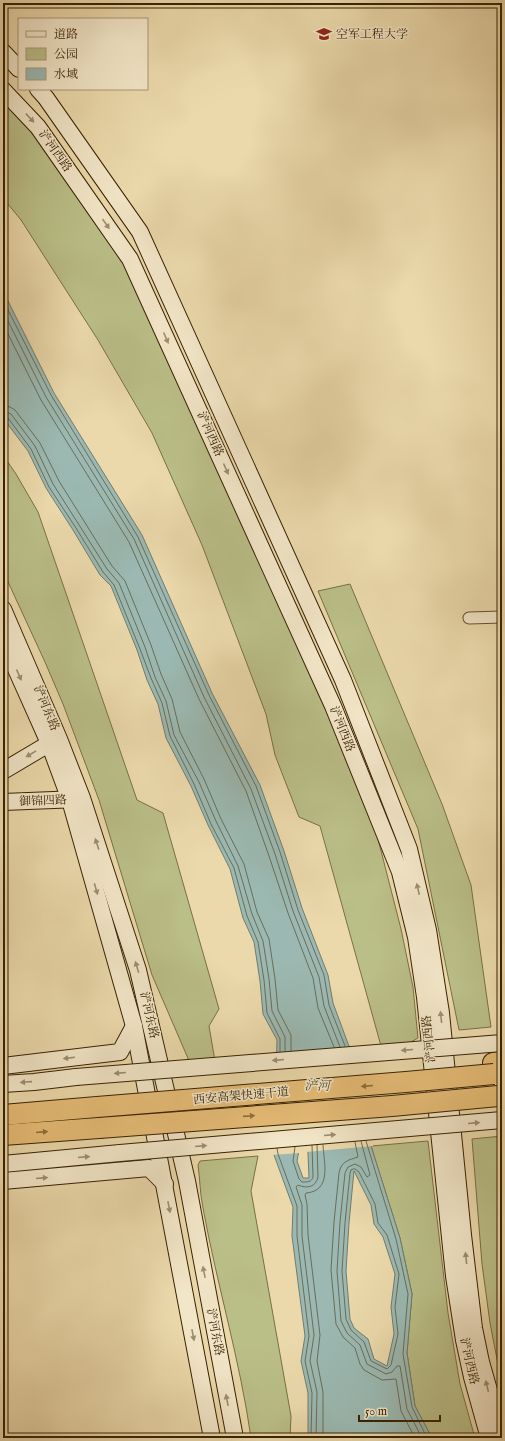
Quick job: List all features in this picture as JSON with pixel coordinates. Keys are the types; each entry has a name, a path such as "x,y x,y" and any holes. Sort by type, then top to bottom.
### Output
{"highway":[{"name":"西安高架快速干道","path":"3,1115 406,1082 498,1068"},
{"name":"西安高架快速干道","path":"3,1136 392,1106 500,1104"}],"main road":[{"path":"3,52 18,68"},
{"name":"浐河西路","path":"3,90 38,127 130,259 330,698 400,872 416,937 425,997 452,1253 464,1340 472,1377 489,1438"},
{"name":"浐河西路","path":"39,90 140,232 343,680 409,849 428,930 441,1013 463,1235 474,1328 487,1385 502,1436"},
{"name":"浐河东路","path":"3,610 76,799 138,970 150,1016 187,1181 235,1438"},
{"name":"浐河东路","path":"3,640 54,741"},
{"path":"3,771 54,741"},
{"name":"浐河东路","path":"76,799 134,1026 212,1438"},
{"name":"御锦四路","path":"3,802 76,799"},
{"path":"3,1066 120,1052 134,1026"},
{"path":"3,1084 34,1082 76,1076 502,1043"},
{"path":"3,1164 120,1154 500,1104"},
{"path":"3,1181 149,1168 165,1184"}],"street":[{"path":"468,618 502,617"}],"green space":[{"path":"3,101 66,171 103,218 355,770 377,835 401,929 413,987 418,1038 409,1043 381,1046 320,826 299,817 275,755 266,714 202,545 152,433 98,340 21,220 3,198"},
{"path":"3,455 38,512 137,800 163,813 219,1009 209,1026 215,1061 190,1063 152,975 99,800 63,704 3,571"},
{"path":"350,584 442,804 471,885 491,1027 459,1030 418,829 318,591"},
{"path":"502,1136 502,1385 490,1323 482,1264 472,1139"},
{"path":"428,1141 448,1313 460,1384 475,1438 432,1438 415,1406 407,1353 412,1294 400,1238 371,1146"},
{"path":"258,1156 251,1191 291,1416 290,1438 251,1438 241,1380 201,1197 198,1165 200,1161"}],"water":[{"name":"浐河","path":"3,291 54,393 142,535 212,693 260,785 284,851 302,908 328,975 333,1003 350,1049 371,1146 400,1238 412,1294 407,1353 415,1406 432,1438 308,1438 308,1393 301,1361 305,1336 292,1236 293,1207 274,1155 277,1040 263,1014 254,942 243,918 230,869 191,786 166,738 158,704 147,680 137,650 111,586 100,575 46,488 28,451 3,418","holes":["303,1128 307,1128 309,1178 303,1178 297,1161","354,1171 371,1205 374,1224 383,1237 395,1274 391,1307 394,1334 387,1366 374,1359 368,1339 354,1328 350,1319 346,1271"]}],"pier":[{"path":"352,1049 359,1068 368,1125 373,1146 306,1152 304,1130 300,1153 272,1155 269,1122 274,1056"}],"place":[{"name":"空军工程大学","path":"324,34"}]}
